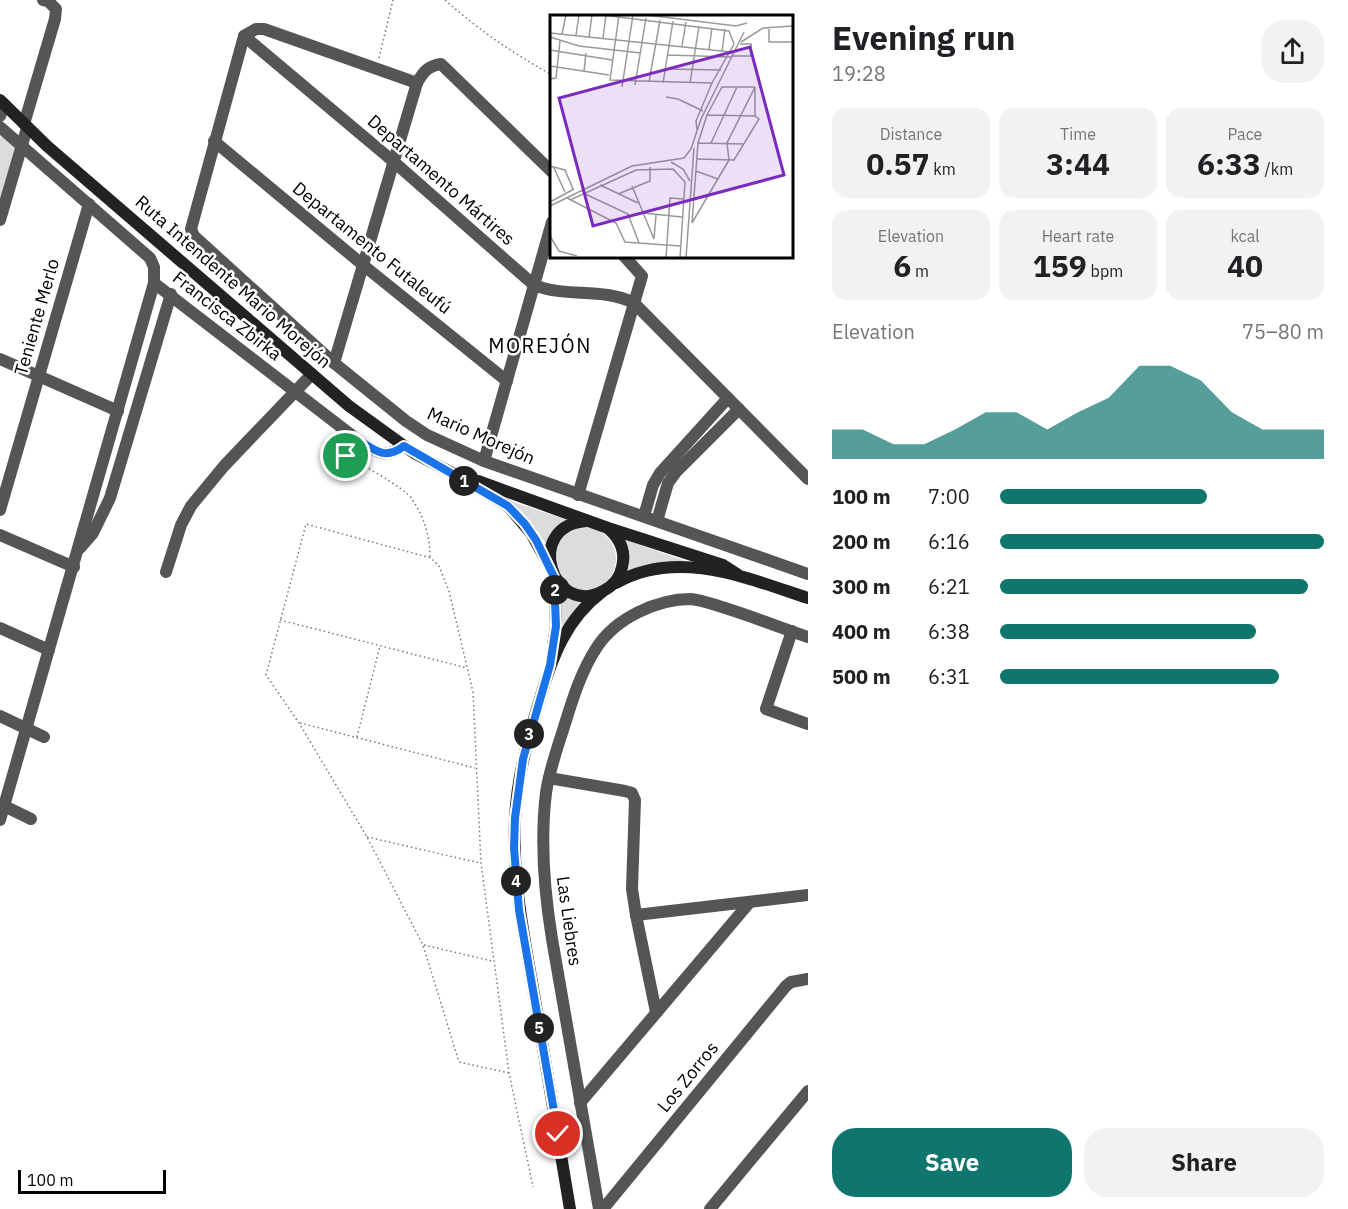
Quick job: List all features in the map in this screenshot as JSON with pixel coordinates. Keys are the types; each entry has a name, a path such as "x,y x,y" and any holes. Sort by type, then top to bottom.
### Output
{"main road":[{"name":"Ruta Intendente Mario Morejón","path":"2,107 349,406 404,446 500,500 531,532 552,572"},
{"name":"Ruta Intendente Mario Morejón","path":"454,474 589,521"},
{"path":"550,665 556,626 550,549 558,534 572,524 589,521 808,598"},
{"path":"570,1209 519,910 514,848 515,818 523,759 550,665 560,641 583,609 607,588 622,569 623,550 615,534 608,528"},
{"path":"552,572 567,590 576,594 595,595 633,575 656,569 722,568"}],"street":[{"path":"0,220 55,19 56,9 48,1 43,0"},
{"path":"214,141 244,36 256,29 264,29 417,83"},
{"name":"Departamento Mártires","path":"244,36 394,162 534,285"},
{"path":"334,363 417,83 423,73 432,66 441,64 550,170"},
{"name":"Francisca Zbirka","path":"0,127 150,258 154,267 154,282 354,437 380,453 394,453 404,446"},
{"name":"Mario Morejón","path":"214,141 191,229 194,236 334,363 406,422 427,435 484,461 808,574"},
{"name":"Departamento Futaleufú","path":"214,141 507,381"},
{"name":"Teniente Merlo","path":"0,510 89,204"},
{"path":"484,461 550,229"},
{"path":"578,495 642,276 626,258"},
{"path":"0,820 2,805 74,567 154,282"},
{"path":"534,285 547,290 597,292 624,298 634,303 808,479"},
{"path":"78,550 93,533 110,498 171,294"},
{"path":"0,359 118,411"},
{"path":"166,572 181,525 191,506 224,466 312,374"},
{"path":"644,516 653,485 660,473 728,398"},
{"path":"657,521 668,483 739,409"},
{"path":"0,535 74,567"},
{"path":"722,568 729,547"},
{"name":"Las Liebres","path":"601,1209 580,1103 546,901 543,835 549,778 568,714 585,669 598,646 630,617 647,609 671,601 693,599 792,631"},
{"path":"0,628 49,650"},
{"path":"808,637 792,631 766,709 808,724"},
{"path":"0,716 44,737"},
{"path":"549,778 632,793 635,800 632,889 656,1012"},
{"path":"2,805 31,819"},
{"path":"636,915 808,895"},
{"path":"580,1103 750,902"},
{"name":"Los Zorros","path":"601,1209 786,986 798,980 808,979"},
{"path":"710,1209 808,1091"}],"path":[{"path":"377,69 393,0"},
{"path":"445,0 476,28 510,52 550,74"},
{"path":"354,437 346,456 376,472 411,497 429,535 430,558"},
{"path":"509,1073 459,1062 423,945 367,837 299,723 266,675 306,524 430,558 439,566 449,591 473,693 481,863 509,1073 533,1187"},
{"path":"279,620 467,668"},
{"path":"357,738 380,646"},
{"path":"299,723 476,768"},
{"path":"367,837 481,863"},
{"path":"423,945 493,961"}],"shaded area":[{"path":"4,136 16,146 0,205 0,137"},
{"path":"507,500 568,520 547,545 522,513"},
{"path":"585,528 602,533 607,537 611,542 616,559 611,576 607,581 602,585 585,590 568,585 563,581 559,576 554,559 559,542 563,537 568,533"},
{"path":"623,539 691,563 625,574"},
{"path":"561,596 582,602 560,632"}],"district":[{"name":"MOREJÓN","path":"540,346"}],"route":[{"path":"346,456 354,437 380,453 394,453 404,446 500,500 525,524 536,540 554,577 556,626 550,665 523,759 515,818 514,848 519,910 558,1134"}]}
